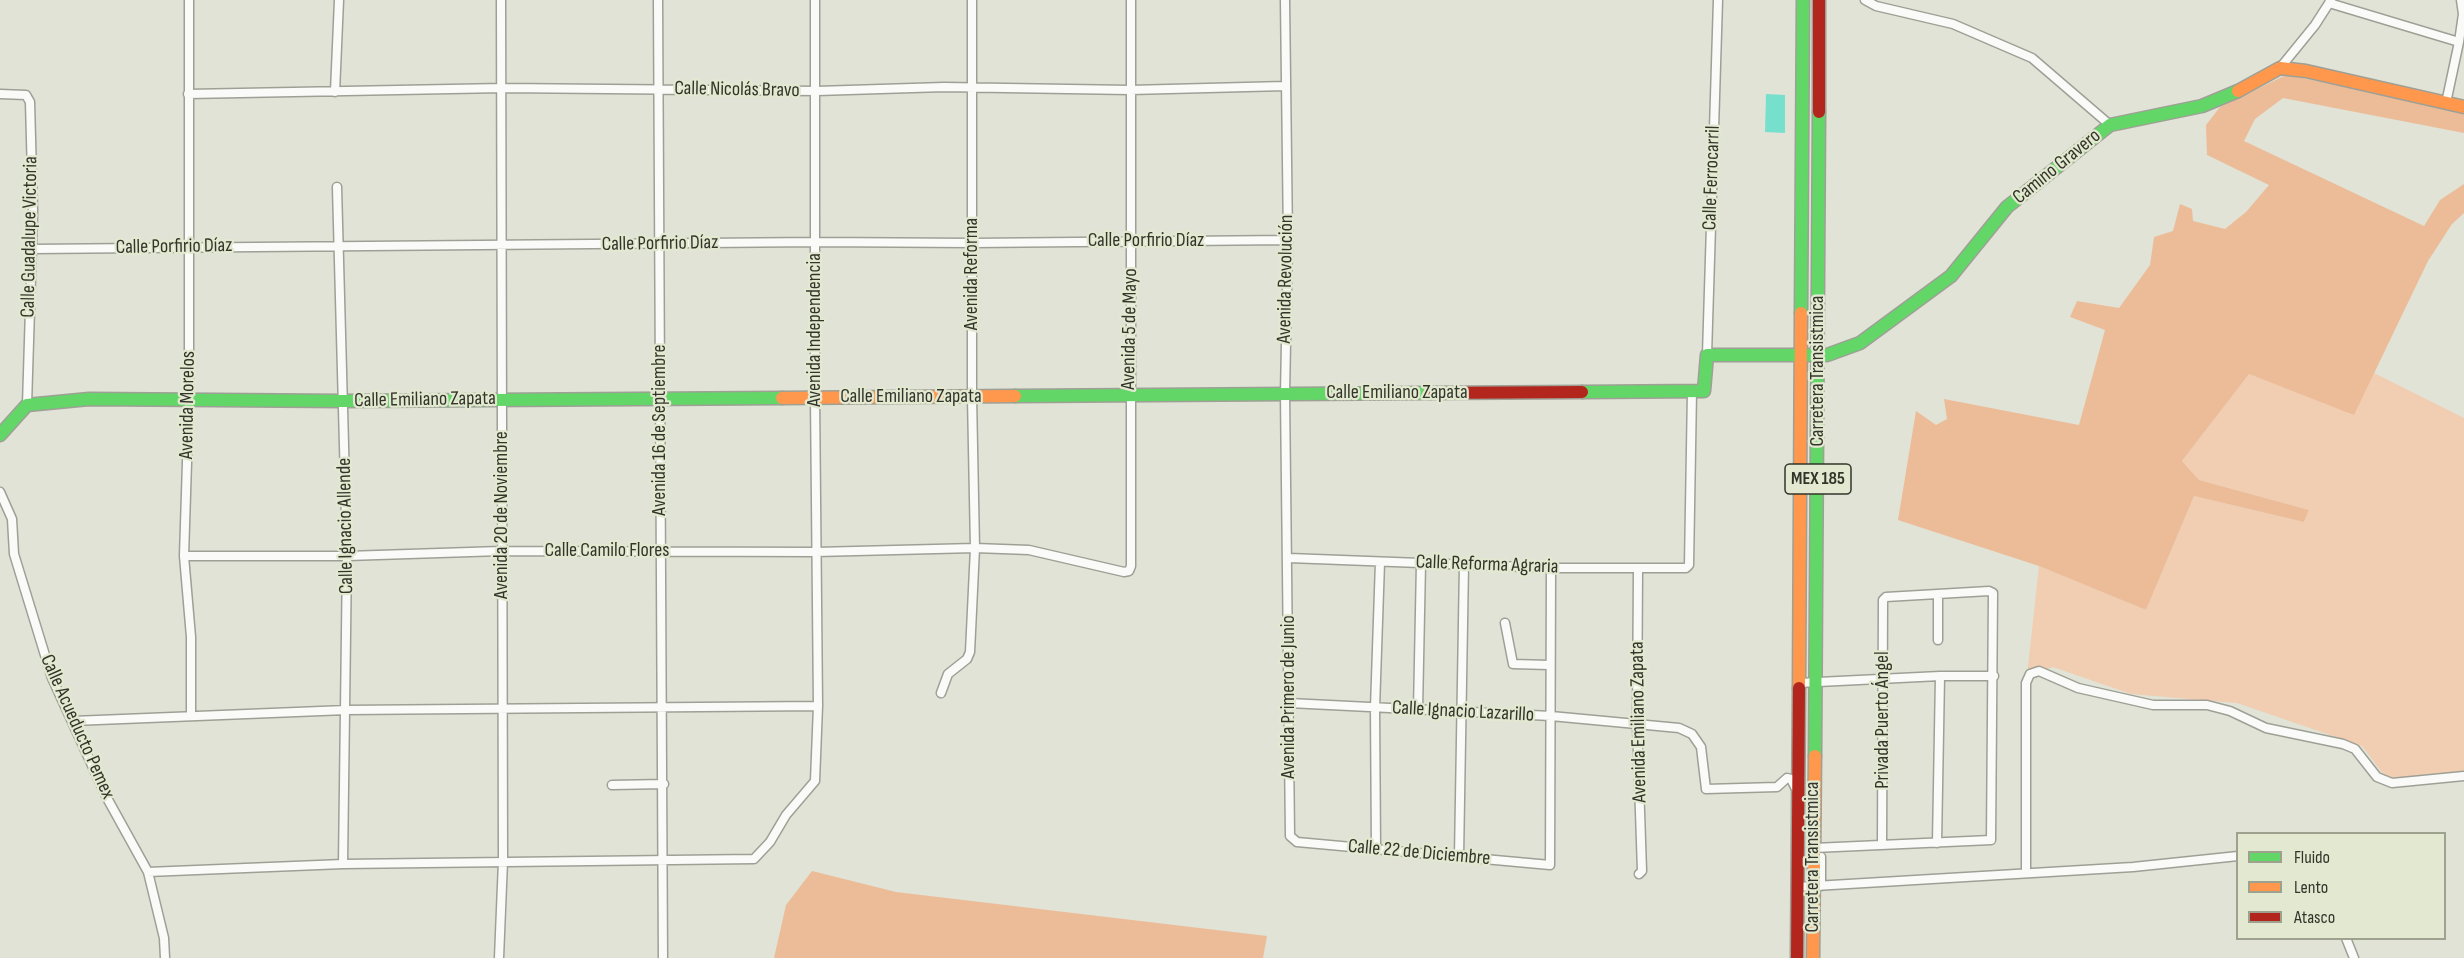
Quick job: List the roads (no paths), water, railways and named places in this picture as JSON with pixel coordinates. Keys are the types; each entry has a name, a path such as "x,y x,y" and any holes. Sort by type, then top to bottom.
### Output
{"street":[{"name":"Avenida Morelos","path":"189,0 189,400 184,556 191,637 191,715"},
{"path":"335,92 339,0"},
{"name":"Avenida 20 de Noviembre","path":"498,958 503,861 501,0"},
{"name":"Avenida 16 de Septiembre","path":"658,0 659,551 664,784 663,958"},
{"name":"Avenida Independencia","path":"148,872 344,864 754,859 770,843 786,815 815,781 818,706 814,397 817,92 815,0"},
{"name":"Avenida Reforma","path":"941,693 948,674 967,659 970,652 975,548 972,397 972,0"},
{"name":"Avenida 5 de Mayo","path":"1029,549 1124,572 1131,566 1131,0"},
{"name":"Avenida Revolución","path":"1285,0 1288,240 1285,394 1289,558"},
{"name":"Calle Ferrocarril","path":"1707,356 1718,0"},
{"name":"Carretera Transistmica","path":"1797,958 1803,0"},
{"name":"Carretera Transistmica","path":"1813,958 1817,886 1814,682 1819,456 1820,0"},
{"path":"1865,0 1876,6 1953,24 2032,58 2110,124"},
{"path":"2446,103 2459,42 2463,14 2461,0"},
{"path":"2280,69 2330,2 2459,42"},
{"path":"2280,69 2306,71 2464,107"},
{"name":"Camino Gravero","path":"1800,356 1819,356 1844,351 1860,343 1951,276 2007,207 2110,124 2202,106 2227,97 2280,69"},
{"name":"Calle Nicolás Bravo","path":"188,94 503,88 817,92 973,87 1130,90 1285,87"},
{"name":"Calle Guadalupe Victoria","path":"0,94 26,95 30,102 32,249 27,405"},
{"name":"Calle Ignacio Allende","path":"337,188 347,556 344,864"},
{"name":"Calle Porfirio Díaz","path":"32,249 189,246 1288,240"},
{"path":"1802,269 1807,285 1808,342 1819,356"},
{"path":"1692,392 1706,390 1707,356 1800,356 1810,372 1814,447 1819,456"},
{"name":"Calle Emiliano Zapata","path":"27,405 89,399 344,401 659,397 1692,392"},
{"name":"Calle Reforma Agraria","path":"1289,558 1551,568 1638,570 1686,568 1689,565 1692,392"},
{"path":"0,435 27,405"},
{"name":"Calle Acueducto Pemex","path":"0,492 12,519 14,554 41,647 52,678 107,798 148,872 164,938 165,958"},
{"name":"Calle Camilo Flores","path":"184,556 347,556 501,551 816,552 1029,549"},
{"name":"Avenida Primero de Junio","path":"1289,558 1290,836"},
{"path":"1376,849 1375,708 1380,562"},
{"path":"1418,710 1421,563"},
{"path":"1459,857 1464,564"},
{"path":"1551,568 1549,665 1551,716"},
{"name":"Avenida Emiliano Zapata","path":"1638,570 1637,723 1642,871 1639,874"},
{"path":"1817,847 1991,840 1993,836 1993,594 1989,591 1938,594 1938,640"},
{"name":"Privada Puerto Ángel","path":"1882,844 1883,600 1886,597 1938,594"},
{"path":"1505,622 1513,664 1549,665"},
{"path":"2026,873 2026,683 2030,674 2039,671 2078,688 2153,705 2207,705 2230,711 2266,728 2343,744 2355,748 2377,777 2392,783 2464,776"},
{"path":"1937,843 1940,676"},
{"path":"1798,683 1883,678 1994,676"},
{"name":"Calle Ignacio Lazarillo","path":"1289,703 1551,716 1679,728 1692,734 1701,747 1706,789 1777,787 1787,778 1791,779 1797,793"},
{"path":"73,721 346,710 818,706"},
{"name":"Calle 22 de Diciembre","path":"1290,836 1297,842 1550,865 1551,716"},
{"path":"612,785 664,784"},
{"path":"1797,793 1804,813 1804,860 1817,886"},
{"path":"1798,887 2133,867 2236,856"},
{"path":"2346,940 2354,958"}],"water":[{"path":"1766,94 1785,95 1785,133 1765,132"}]}
